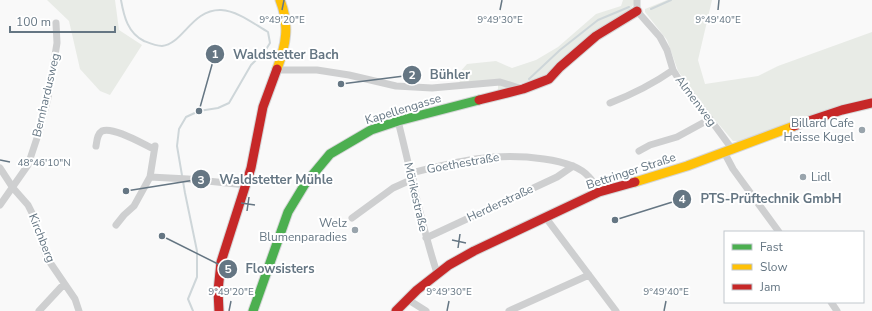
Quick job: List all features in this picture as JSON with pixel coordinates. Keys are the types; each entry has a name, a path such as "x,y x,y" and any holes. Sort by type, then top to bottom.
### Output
{"street":[{"path":"219,311 218,291 221,262 251,168 263,107 278,70 286,39 285,17 280,0"},
{"path":"637,0 637,11"},
{"name":"Almenweg","path":"637,11 660,37 667,50 673,70 710,119 728,151 733,169 779,231"},
{"name":"Kapellengasse","path":"253,311 288,212 304,184 330,154 344,144 371,130 398,121 523,89 548,79 596,36 637,11"},
{"name":"Bernhardusweg","path":"0,205 28,165 48,98 57,42 56,23"},
{"path":"278,70 317,70 349,75 396,86 432,88 500,82 523,89"},
{"path":"610,103 631,95 657,81 673,70"},
{"name":"Bettringer Straße","path":"396,311 406,299 437,273 474,251 599,192 658,176 808,121 842,110 872,103"},
{"path":"640,151 650,145 676,137 710,119"},
{"name":"Mörikestraße","path":"398,121 426,238 437,273"},
{"path":"96,146 99,134 102,131 110,131 155,147 150,177 134,206 116,225"},
{"name":"Goethestraße","path":"352,218 412,176 481,157 529,156 559,160 573,166 588,176 599,192"},
{"name":"Herderstraße","path":"426,238 557,177 573,166"},
{"name":"Kirchberg","path":"0,168 13,188 28,205 33,215 47,258 75,299 79,311"},
{"path":"150,177 246,185"},
{"path":"546,218 616,311"},
{"path":"509,311 590,275"},
{"path":"39,311 64,284"},
{"path":"406,299 426,311"}],"shaded area":[{"path":"47,0 115,0 119,30 142,45 110,95 100,91 80,69 69,21"},
{"path":"623,0 635,0 628,12 592,34 543,77 498,90 498,79 460,84 459,73 467,64 496,61 512,68 536,60 558,47 596,14 621,6"},
{"path":"667,0 712,0 698,60 705,84 758,76 778,66 872,32 872,100 739,141 733,141 711,115 678,71 667,40 645,12 645,9"}],"waterway":[{"path":"121,0 125,18 130,29 139,38 157,46 169,44 195,20 211,11 221,10 234,13 246,18 268,32 270,43 265,51 251,65 229,103 218,108 199,111 186,117 179,129 177,146 197,251 197,277 188,299 193,311"},
{"path":"651,9 671,0"},
{"path":"529,79 560,50 598,20 629,7"}],"traffic: fast":[{"path":"253,311 288,212 305,184 330,154 371,130 398,121 479,100"}],"traffic: slow":[{"path":"277,69 283,52 286,35 285,18 280,0"},
{"path":"635,182 687,166 794,126"}],"traffic: jam":[{"path":"479,100 523,89 549,79 560,67 596,36 637,11"},
{"path":"219,311 218,291 221,262 251,168 263,107 277,69"},
{"path":"794,126 842,110 872,103"},
{"path":"396,311 417,290 449,265 474,251 599,192 635,182"}],"place":[{"name":"Bühler","path":"341,84"},
{"name":"Waldstetter Bach","path":"199,111"},
{"name":"Billard Cafe Heisse Kugel","path":"862,130"},
{"name":"Lidl","path":"803,177"},
{"name":"Waldstetter Mühle","path":"126,191"},
{"name":"PTS-Prüftechnik GmbH","path":"615,220"},
{"name":"Welz Blumenparadies","path":"355,230"},
{"name":"Flowsisters","path":"162,236"}]}
